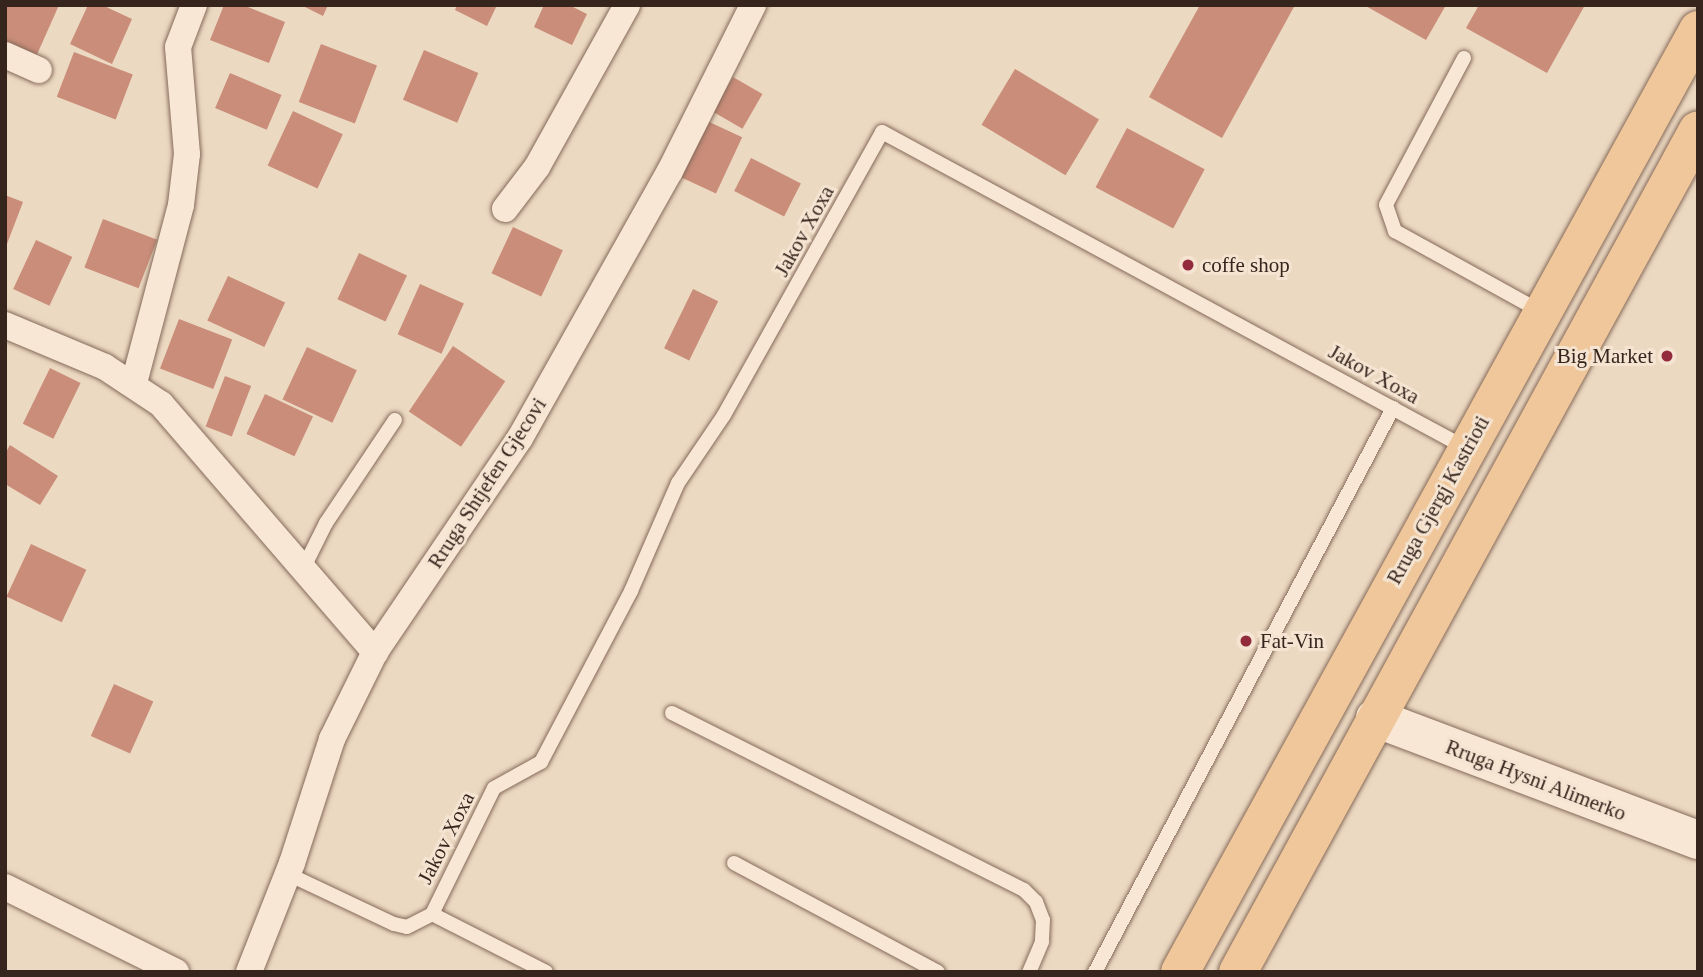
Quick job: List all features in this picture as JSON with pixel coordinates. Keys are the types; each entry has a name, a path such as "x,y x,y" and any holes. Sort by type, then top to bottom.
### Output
{"main road":[{"name":"Rruga Gjergj Kastrioti","path":"1180,972 1698,30"},
{"path":"1238,972 1375,718 1688,170 1698,130"},
{"name":"Rruga Hysni Alimerko","path":"1375,718 1698,841"}],"street":[{"path":"134,383 180,205 187,154 178,47 194,5"},
{"path":"505,209 537,167 627,5"},
{"name":"Rruga Shtjefen Gjecovi","path":"249,972 288,874 332,739 375,652 540,404 670,171 753,5"},
{"path":"5,55 39,70"},
{"path":"5,326 134,383 161,404 375,652"},
{"path":"5,887 176,972"}],"lane":[{"path":"1464,58 1385,205 1395,232 1542,312"},
{"name":"Jakov Xoxa","path":"432,914 494,788 541,762 631,591 678,483 737,393 882,132 1466,448"},
{"path":"1095,972 1393,408"},
{"path":"304,567 326,523 395,420"},
{"path":"672,713 1024,890 1036,902 1043,920 1042,942 1029,972"},
{"path":"734,863 938,972"},
{"path":"288,874 394,924 407,927 432,914 546,972"}],"building":[{"path":"5,5 59,5 35,59 5,45"},
{"path":"88,5 102,5 132,19 112,64 70,44"},
{"path":"224,5 243,5 285,22 269,63 210,40"},
{"path":"301,5 328,5 323,16"},
{"path":"457,5 497,5 487,26 455,10"},
{"path":"544,5 569,5 587,14 572,45 534,27"},
{"path":"1200,5 1295,5 1222,138 1149,97"},
{"path":"1364,5 1446,5 1426,40"},
{"path":"1479,5 1585,5 1547,73 1466,28"},
{"path":"321,44 377,66 355,123 299,102"},
{"path":"424,50 478,73 457,123 403,100"},
{"path":"74,52 133,75 116,119 57,97"},
{"path":"1015,69 1099,119 1066,175 982,125"},
{"path":"230,73 282,95 267,130 215,108"},
{"path":"733,77 762,94 742,129 713,112"},
{"path":"293,111 343,134 317,189 268,165"},
{"path":"705,120 742,137 716,194 679,176"},
{"path":"1127,128 1205,169 1173,228 1096,187"},
{"path":"751,158 801,183 784,216 734,191"},
{"path":"5,195 23,202 7,244 5,244"},
{"path":"103,219 157,240 139,288 84,268"},
{"path":"513,227 563,250 541,296 491,273"},
{"path":"36,240 72,257 49,306 13,289"},
{"path":"359,253 407,275 385,322 337,299"},
{"path":"228,276 285,303 264,347 207,320"},
{"path":"420,284 464,304 441,354 398,334"},
{"path":"693,289 718,301 689,361 664,348"},
{"path":"179,319 232,339 213,389 160,368"},
{"path":"453,346 505,381 461,447 409,411"},
{"path":"307,347 357,370 332,423 282,400"},
{"path":"50,368 81,383 53,439 23,424"},
{"path":"225,376 251,386 232,436 206,426"},
{"path":"265,394 313,416 294,456 246,434"},
{"path":"10,445 58,476 40,505 5,484 5,454"},
{"path":"31,544 86,570 62,622 6,597"},
{"path":"114,684 153,701 130,754 91,736"}],"place":[{"name":"coffe shop","path":"1188,265"},
{"name":"Big Market","path":"1667,356"},
{"name":"Fat-Vin","path":"1246,641"}]}
